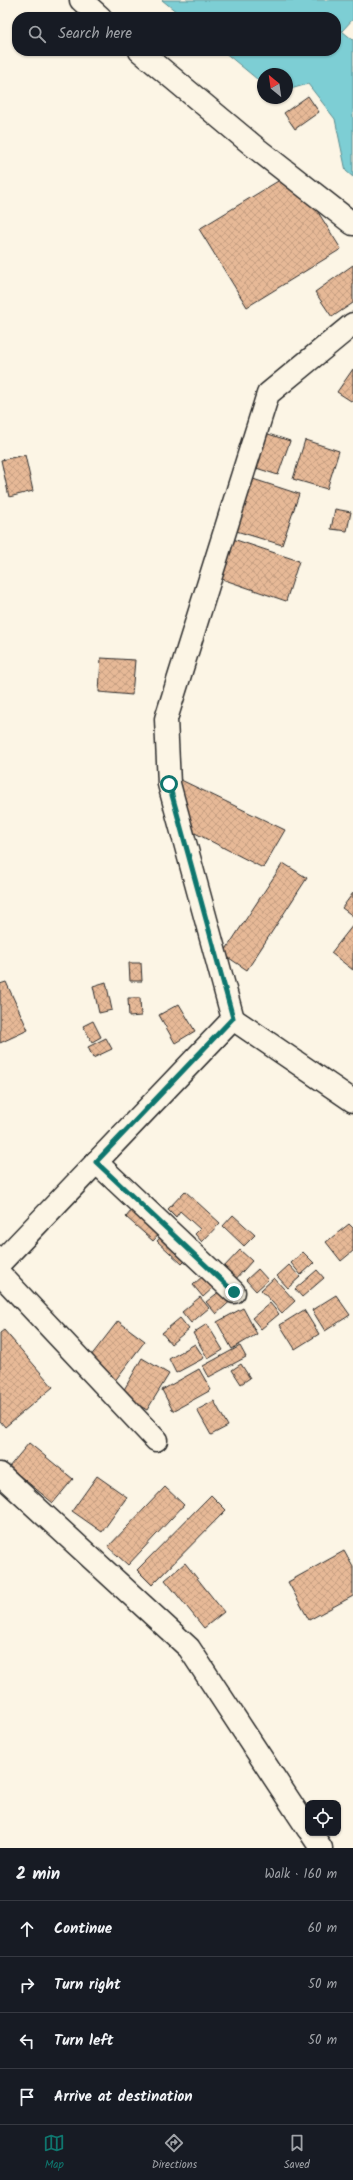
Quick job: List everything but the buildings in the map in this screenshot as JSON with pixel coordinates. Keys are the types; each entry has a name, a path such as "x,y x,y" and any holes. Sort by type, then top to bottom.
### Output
{"street":[{"path":"81,0 94,12"},
{"path":"146,56 256,148 353,224"},
{"path":"353,324 268,394 166,719 169,784 233,1018 353,1101"},
{"path":"0,1263 233,1018"},
{"path":"96,1162 234,1292"},
{"path":"0,1274 156,1440"},
{"path":"0,1474 189,1648 305,1824"},
{"path":"313,1836 321,1848"}],"water":[{"path":"162,0 353,0 353,19 342,31 353,40 353,177 346,171 335,119 308,84 293,88 293,68 257,68 257,79 229,56 341,56 341,12 177,12"}],"route":[{"path":"169,784 233,1018 96,1162 234,1292"}]}
